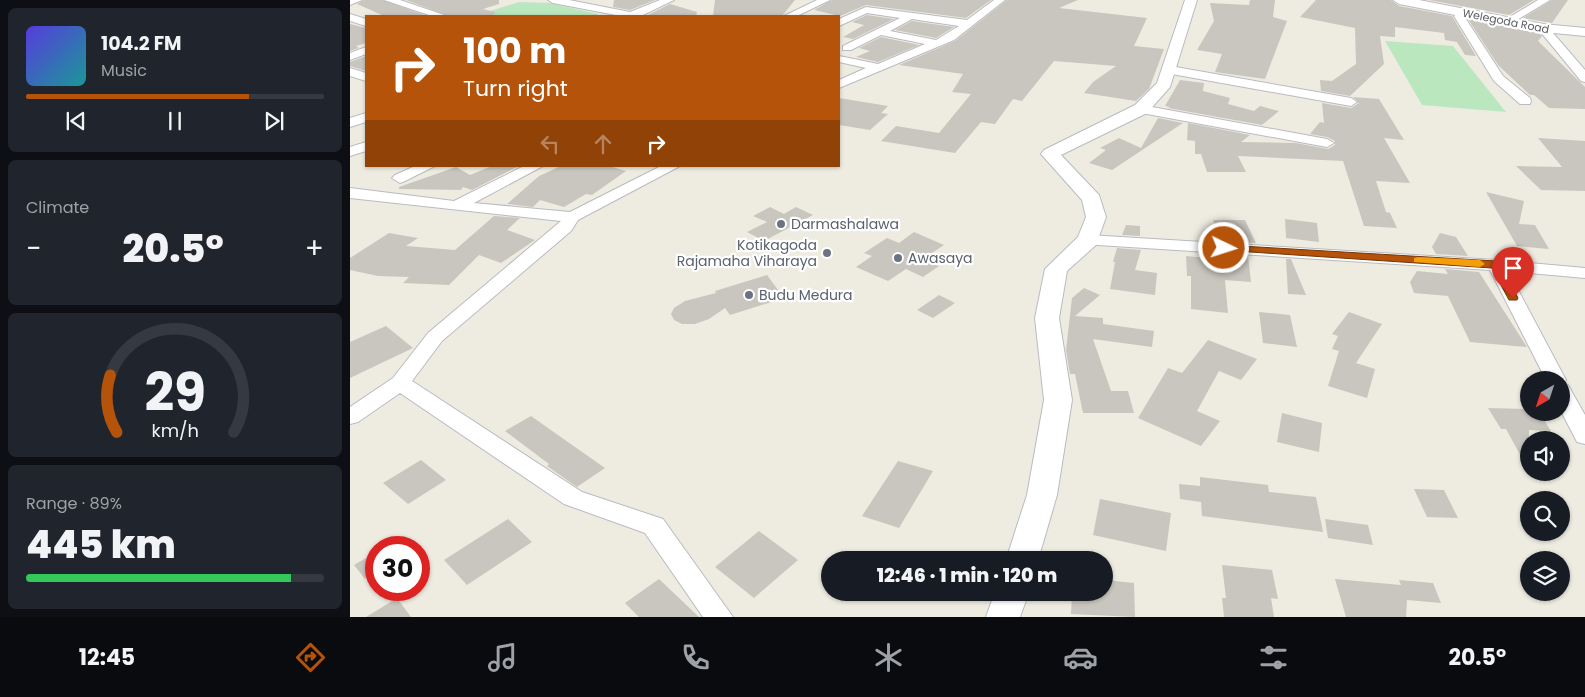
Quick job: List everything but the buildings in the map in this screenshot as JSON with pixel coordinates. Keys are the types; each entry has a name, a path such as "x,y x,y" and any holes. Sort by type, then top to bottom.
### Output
{"street":[{"path":"350,2 357,0"},
{"path":"389,0 439,15"},
{"path":"553,0 628,15"},
{"path":"635,15 669,0"},
{"path":"791,15 821,0"},
{"path":"840,84 950,38 1000,0"},
{"path":"1025,551 1042,495 1058,400 1047,318 1056,269 1088,240 1096,217 1092,199 1050,154 1141,108 1164,84 1191,0"},
{"name":"Welegoda Road","path":"1399,0 1543,28 1585,32"},
{"path":"1508,21 1545,0"},
{"path":"840,23 866,10 970,24"},
{"path":"1463,12 1459,16 1485,60 1498,78 1525,101"},
{"path":"843,48 881,32 910,16"},
{"path":"350,17 365,23"},
{"path":"1543,28 1585,78"},
{"path":"881,32 935,43"},
{"path":"843,48 894,60"},
{"path":"350,56 365,50"},
{"path":"840,59 877,67"},
{"path":"1170,70 1351,102"},
{"path":"350,72 365,77"},
{"path":"1141,108 1327,143"},
{"path":"350,123 365,117"},
{"path":"350,152 365,146"},
{"path":"400,178 426,167"},
{"path":"455,206 534,167"},
{"path":"350,192 455,206 572,217 671,167"},
{"path":"350,417 400,383 435,337 566,228 572,217"},
{"path":"1088,240 1496,265 1585,273"},
{"path":"1496,265 1551,371"},
{"path":"400,383 573,498 654,526 719,617"},
{"path":"1570,407 1585,436"}],"green space":[{"path":"519,2 550,3 598,14 598,15 477,15"},
{"path":"1385,41 1453,46 1506,112 1422,105"}],"slow traffic":[{"path":"1418,260 1480,264"}],"place":[{"name":"Darmashalawa","path":"781,224"},
{"name":"Kotikagoda Rajamaha Viharaya","path":"827,253"},
{"name":"Awasaya","path":"898,258"},
{"name":"Budu Medura","path":"749,295"}],"route":[{"path":"1224,248 1496,265 1513,298"}]}
